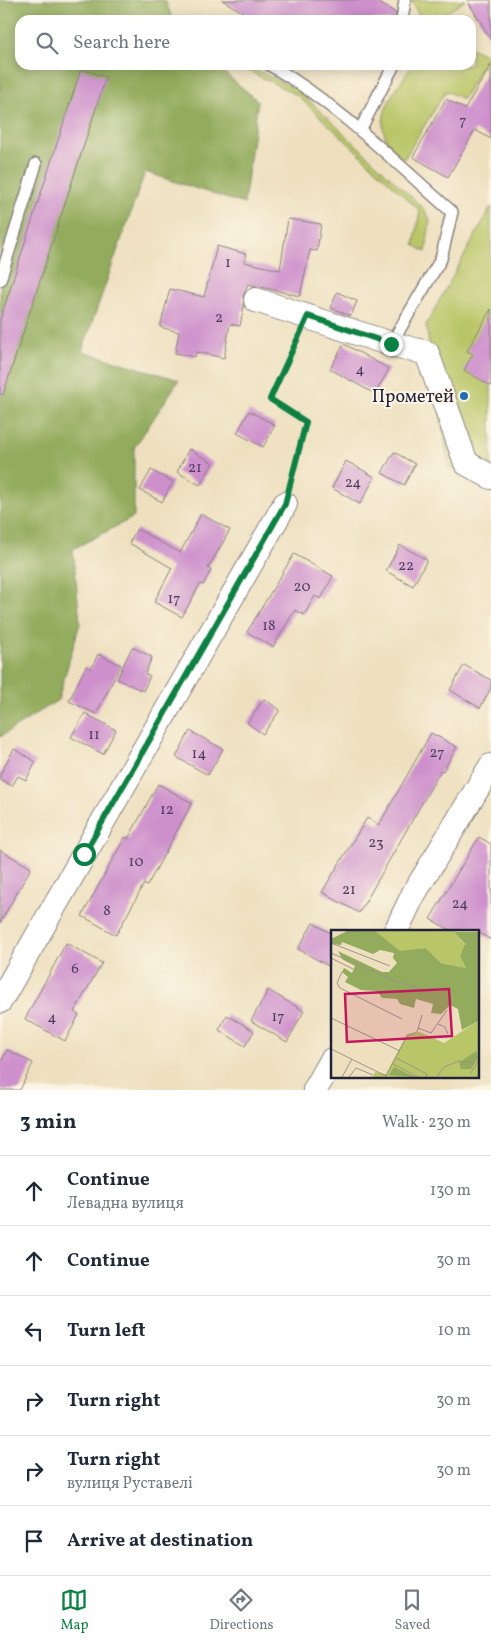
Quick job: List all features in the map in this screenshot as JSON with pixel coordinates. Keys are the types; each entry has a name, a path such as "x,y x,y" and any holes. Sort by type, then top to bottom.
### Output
{"street":[{"path":"256,300 391,344 427,353 466,463 491,477"},
{"path":"0,1001 285,504"},
{"path":"396,930 413,895 491,766"},
{"path":"314,1090 331,1062"}],"lane":[{"path":"403,15 405,0"},
{"path":"279,70 293,78 360,130 452,212 441,259 391,344"},
{"path":"360,130 391,70"},
{"path":"0,280 36,164"}],"path":[{"path":"285,504 306,422 270,399 308,316"}],"green space":[{"path":"0,0 165,0 171,15 15,15 15,70 221,70 258,101 244,204 145,172 82,351 179,380 134,448 134,517 73,549 80,623 58,700 0,737"},
{"path":"411,0 466,0 443,15 418,15"},
{"path":"476,50 488,56 463,99 446,91 404,159 392,148 385,136 383,124 385,112 397,88 410,70 476,70"},
{"path":"247,70 256,70 298,90 422,207 430,219 426,252 414,245 420,211 297,95"},
{"name":"Прометей","path":"491,207 491,492 449,467 426,325"}],"building":[{"path":"222,0 374,0 396,13 396,15 248,15"},
{"path":"467,0 491,0 491,40"},
{"path":"491,64 491,139 475,130 448,177 413,157 446,99 465,109"},
{"path":"81,70 106,77 3,395 0,394 0,320"},
{"path":"288,219 321,224 317,251 310,250 300,296 248,284 243,296 244,306 240,326 230,324 224,358 196,352 195,357 175,353 179,332 160,327 170,289 204,297 217,246 246,254 244,262 280,270"},
{"path":"337,292 357,301 351,316 331,308"},
{"path":"491,309 491,386 464,370 473,354 467,351"},
{"path":"344,344 389,369 375,394 330,369"},
{"path":"249,411 275,425 263,447 237,433"},
{"path":"189,449 213,463 200,485 177,472"},
{"path":"394,452 415,464 404,485 382,473"},
{"path":"346,461 375,477 360,504 332,488"},
{"path":"151,470 173,482 162,502 140,490"},
{"path":"201,514 230,530 208,568 211,570 203,585 200,584 182,617 154,602 172,568 129,543 137,529 180,553"},
{"path":"400,545 427,560 413,586 386,571"},
{"path":"294,554 333,576 321,599 315,596 304,615 295,610 273,647 247,632"},
{"path":"132,647 152,657 145,674 150,676 143,691 117,679"},
{"path":"98,654 121,665 96,714 69,701 86,666 91,669"},
{"path":"464,665 491,680 491,688 480,708 450,690"},
{"path":"264,699 280,710 263,734 247,723"},
{"path":"85,713 116,730 103,754 71,737"},
{"path":"190,731 223,749 208,775 176,757"},
{"path":"431,733 457,747 443,771 441,770 359,913 322,892 367,818 379,825"},
{"path":"14,749 36,762 26,780 18,776 12,786 0,779 0,774"},
{"path":"158,784 192,803 147,886 144,884 116,935 82,916 125,837 128,839"},
{"path":"479,837 491,844 491,940 478,930 450,930 430,919"},
{"path":"0,850 31,868 0,923"},
{"path":"313,923 331,933 331,967 298,949"},
{"path":"66,943 102,963 74,1012 79,1015 65,1041 25,1019"},
{"path":"268,990 304,1011 287,1042 251,1021"},
{"path":"227,1015 254,1031 245,1046 219,1030"},
{"path":"7,1050 33,1063 20,1090 0,1090 0,1064"}],"place":[{"name":"Прометей","path":"464,396"}],"route":[{"path":"84,854 249,563 285,504 306,422 270,399 308,316 391,344"}]}
